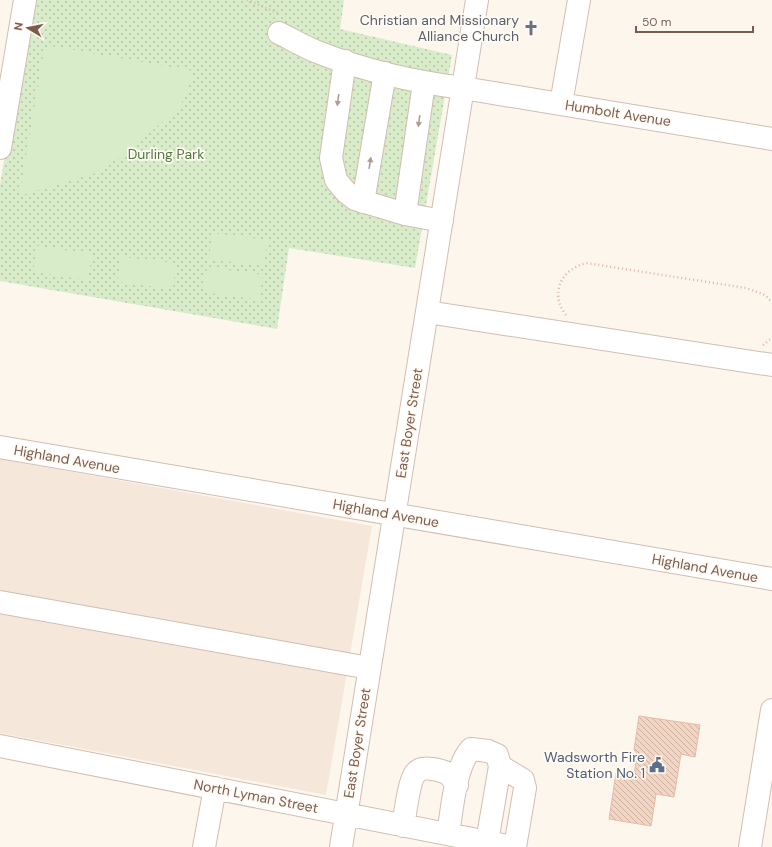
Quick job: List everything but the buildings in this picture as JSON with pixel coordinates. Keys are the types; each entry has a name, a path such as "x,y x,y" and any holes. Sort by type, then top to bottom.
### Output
{"street":[{"path":"0,148 25,0"},
{"name":"East Boyer Street","path":"341,847 477,0"},
{"path":"561,104 579,0"},
{"name":"Humbolt Avenue","path":"280,24 320,53 385,73 424,83 463,88 772,139"},
{"path":"345,61 331,158 336,180 346,192 359,200 405,214 442,221"},
{"path":"359,200 385,73"},
{"path":"405,214 424,83"},
{"path":"427,312 772,365"},
{"name":"Highland Avenue","path":"0,447 772,579"},
{"path":"0,602 370,668"},
{"path":"750,847 772,710"},
{"name":"North Lyman Street","path":"0,746 514,847"},
{"path":"448,834 460,769 466,755 471,749 488,751 497,755 500,766 487,842"},
{"path":"500,766 523,780 525,788 514,847"},
{"path":"403,826 414,774 421,769 428,768 442,771 450,775 457,785"},
{"path":"204,847 215,788"}],"path":[{"path":"247,0 280,24"},
{"path":"568,318 559,302 559,286 563,277 569,270 586,263 746,288 765,295 772,302"},
{"path":"759,347 772,340"}],"shaded area":[{"path":"0,459 372,526 326,795 0,733"}],"green space":[{"name":"Durling Park","path":"31,0 344,0 340,29 452,55 415,268 289,248 277,329 0,281 0,185"},
{"path":"51,46 194,71 180,108 119,158 93,174 19,196 44,50"},
{"path":"212,233 268,240 264,266 209,259"},
{"path":"37,246 92,254 88,280 33,272"},
{"path":"121,257 176,263 173,289 117,282"},
{"path":"207,267 263,275 259,300 203,292"}],"place":[{"name":"Christian and Missionary Alliance Church","path":"531,28"},
{"name":"Wadsworth Fire Station No. 1","path":"657,765"}]}
